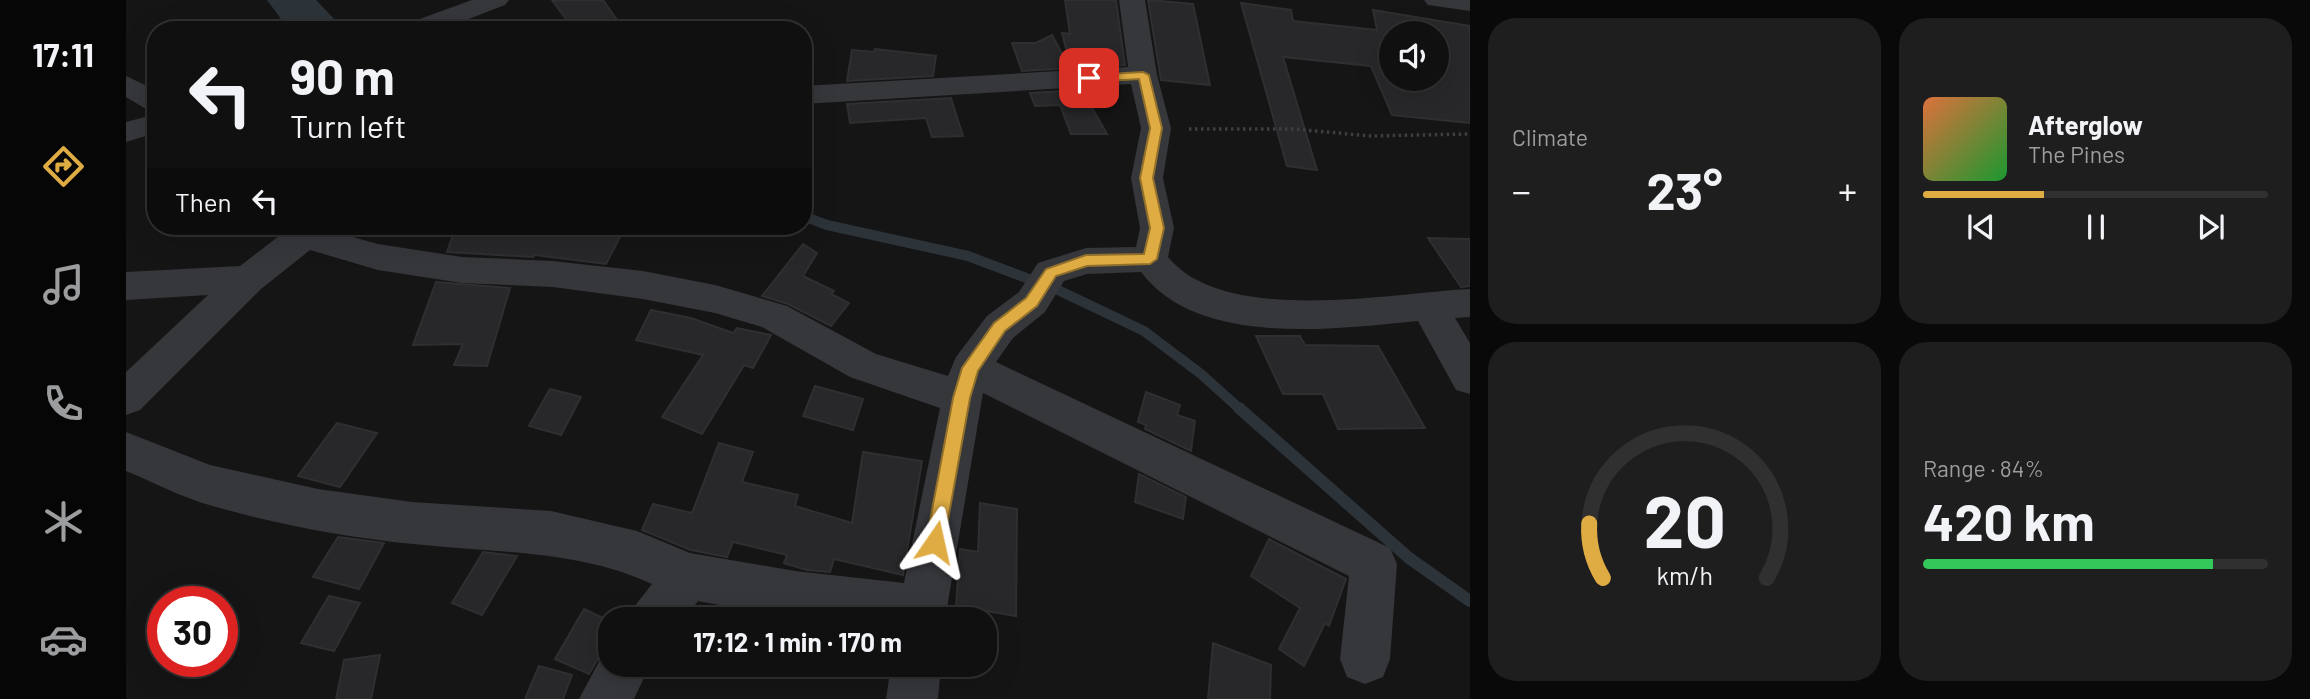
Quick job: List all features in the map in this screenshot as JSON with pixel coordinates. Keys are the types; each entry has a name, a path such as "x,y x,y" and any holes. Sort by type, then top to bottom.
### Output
{"street":[{"path":"439,21 496,0"},
{"path":"1132,0 1143,75 1156,128 1147,178 1157,228 1150,259"},
{"path":"1437,0 1470,3"},
{"path":"812,93 1143,75"},
{"path":"126,85 147,98"},
{"path":"126,132 147,125"},
{"path":"126,398 248,278 301,235"},
{"path":"317,235 378,257 462,270 592,279 715,299 774,316 864,366 966,383 1374,564 1366,659"},
{"path":"922,607 966,383 1000,327 1041,287 1086,261 1150,259"},
{"path":"1150,259 1169,282 1202,300 1249,312 1302,313 1470,303"},
{"path":"126,286 248,278"},
{"path":"1428,306 1470,378"},
{"path":"126,451 208,485 318,510 412,523 551,533 637,553 688,576 874,607"},
{"path":"664,607 688,576"},
{"path":"605,699 618,677"},
{"path":"912,699 915,677"}],"path":[{"path":"1156,128 1293,129 1371,136 1470,134"}],"shaded area":[{"path":"267,0 316,0 336,21 282,21"}],"building":[{"path":"552,0 603,0 618,21 567,21"},
{"path":"1065,0 1116,0 1125,65 1071,68 1062,33 1070,34"},
{"path":"1148,0 1193,4 1210,85 1161,80"},
{"path":"1241,3 1291,10 1293,21 1377,30 1373,10 1440,21 1379,21 1379,85 1371,66 1283,57 1317,170 1287,166"},
{"path":"1449,23 1470,26 1470,123 1392,115 1382,91 1449,91"},
{"path":"1052,35 1070,68 1022,71 1012,43 1036,43"},
{"path":"875,49 936,56 933,76 847,81 852,50 874,52"},
{"path":"1082,90 1107,134 1071,134 1060,105 1035,106 1030,93"},
{"path":"951,98 963,136 932,137 926,118 850,123 847,104"},
{"path":"453,235 621,235 606,264 535,255 447,252"},
{"path":"1428,238 1470,239 1470,286 1461,287"},
{"path":"803,244 817,253 803,276 834,291 831,294 849,303 831,326 788,304 762,296"},
{"path":"436,282 510,288 487,366 454,365 463,344 413,345"},
{"path":"651,310 691,318 733,333 737,328 771,335 753,368 744,365 702,434 662,417 703,355 636,340"},
{"path":"1256,336 1300,336 1305,345 1378,346 1425,428 1338,429 1323,394 1283,394"},
{"path":"815,386 863,399 853,430 803,416"},
{"path":"550,389 581,397 561,435 529,426"},
{"path":"1146,392 1180,405 1177,415 1195,421 1191,451 1145,429 1146,425 1138,422"},
{"path":"337,423 377,433 340,487 298,476"},
{"path":"719,443 753,452 742,482 798,495 795,506 852,523 863,452 922,461 903,575 834,559 830,572 807,570 784,563 787,555 733,542 727,557 691,550 642,530 653,504 692,513"},
{"path":"1139,474 1186,497 1183,519 1135,502"},
{"path":"980,503 1017,509 1016,616 997,613 997,607 956,606 960,549 978,552"},
{"path":"338,537 384,543 359,589 313,577"},
{"path":"1269,539 1346,579 1329,626 1325,623 1304,666 1279,649 1300,608 1251,576"},
{"path":"483,552 517,556 482,615 452,603"},
{"path":"329,596 360,603 334,651 301,643"},
{"path":"584,609 598,616 598,658 589,674 555,659"},
{"path":"1213,643 1271,665 1270,699 1208,699"},
{"path":"380,655 371,699 336,699 344,660"},
{"path":"539,666 572,675 563,699 525,699"}],"waterway":[{"path":"812,219 968,256 1058,290 1144,331 1201,374 1241,410"},
{"path":"1239,408 1409,558 1470,601"}],"route":[{"path":"935,542 970,368 1000,327 1032,302 1051,272 1086,261 1150,259 1157,228 1147,178 1156,128 1143,75 1089,78"}]}
